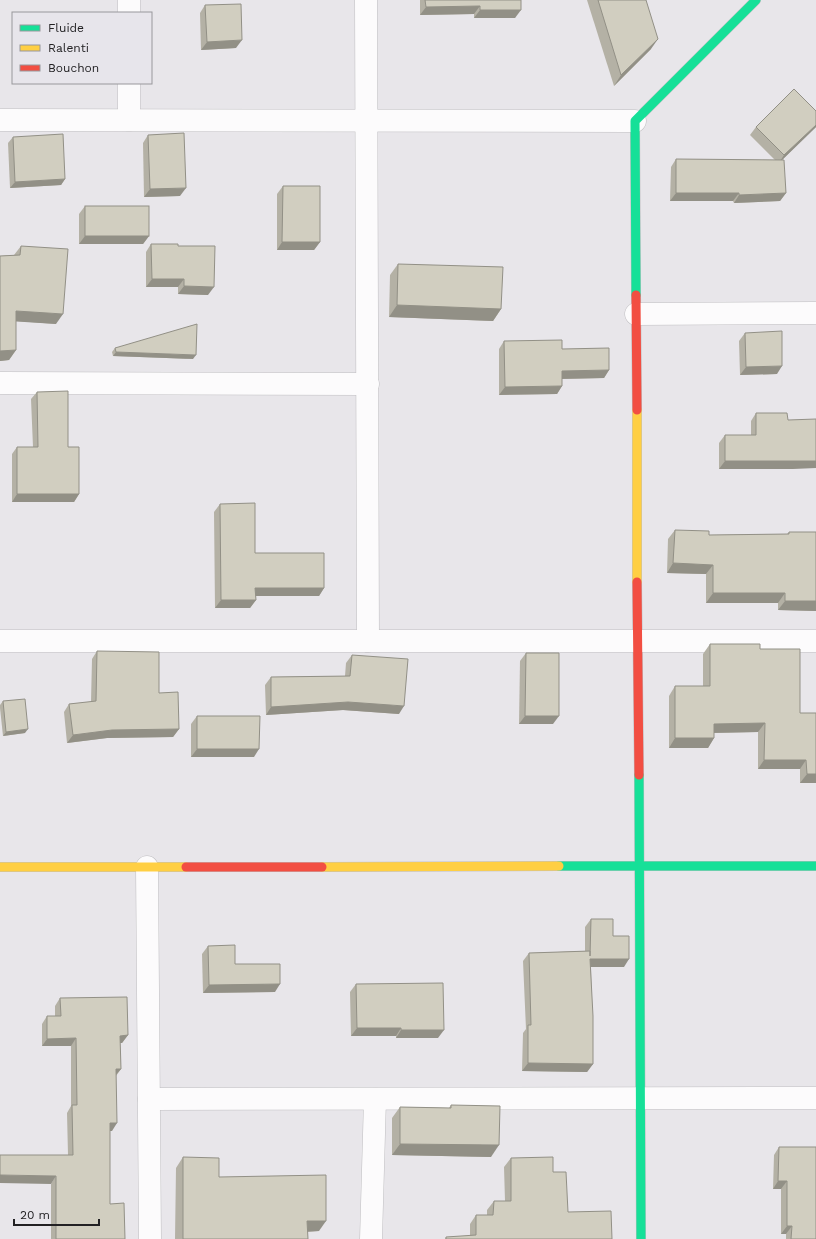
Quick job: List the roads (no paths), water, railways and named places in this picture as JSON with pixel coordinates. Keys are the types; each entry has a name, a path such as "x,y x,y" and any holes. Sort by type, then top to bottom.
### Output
{"street":[{"path":"129,0 129,12"},
{"path":"366,0 368,641"},
{"path":"641,1239 635,122 756,0"},
{"path":"129,84 129,120"},
{"path":"0,120 635,122"},
{"path":"636,314 816,313"},
{"path":"0,383 368,384"},
{"path":"0,641 816,641"},
{"path":"0,867 816,866"},
{"path":"147,867 150,1239"},
{"path":"149,1099 816,1098"},
{"path":"371,1239 375,1099"}]}
